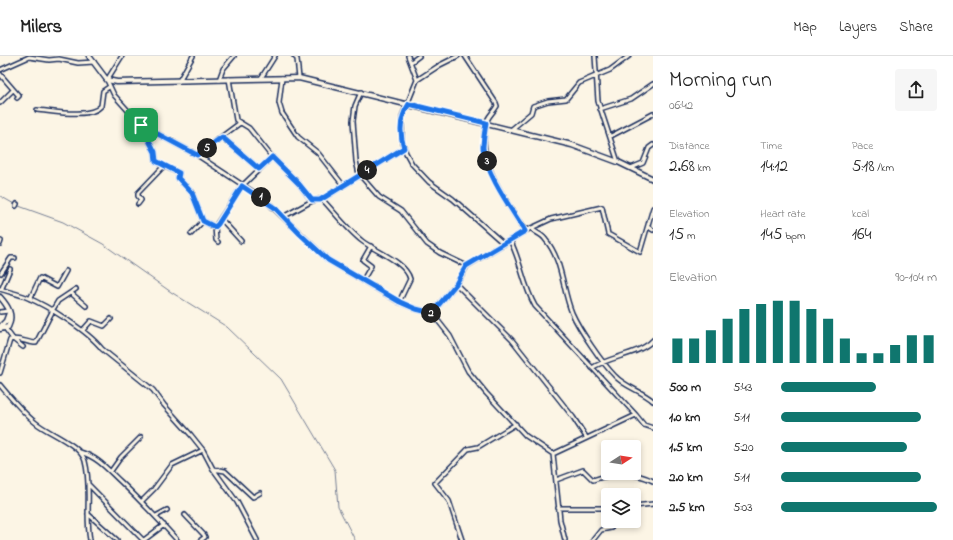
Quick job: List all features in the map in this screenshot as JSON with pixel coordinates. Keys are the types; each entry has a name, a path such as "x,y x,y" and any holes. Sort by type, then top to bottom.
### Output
{"street":[{"path":"89,56 106,80 114,95 141,125 155,152 156,161 162,166 179,173 178,178 192,193 203,221 215,227"},
{"path":"106,80 122,56"},
{"path":"179,81 193,56"},
{"path":"219,80 223,69 234,56"},
{"path":"261,78 274,56"},
{"path":"294,56 299,57 298,78"},
{"path":"408,56 417,80"},
{"path":"410,62 419,56"},
{"path":"458,56 440,65 417,80 409,104 403,112 401,123 404,148 412,164 429,182 453,199 504,244"},
{"path":"465,56 496,102 497,106 486,123 484,149 500,191 525,231"},
{"path":"595,56 600,109 611,136 618,162"},
{"path":"512,129 531,113 533,106 548,101 566,99 578,85 617,66 629,56"},
{"path":"0,70 29,57 49,60 58,59 78,63 94,62"},
{"path":"0,74 19,96 16,98"},
{"path":"282,78 279,103 282,113 298,137 318,153 343,185"},
{"path":"106,80 126,83 298,78 572,144 618,162 653,179"},
{"path":"229,79 236,120 249,128 272,157 299,184 312,200"},
{"path":"600,109 631,99 653,84"},
{"path":"36,110 79,114 94,112 101,106 103,91 109,87"},
{"path":"0,103 13,90"},
{"path":"361,92 355,106 353,121 355,135 354,142 359,174 379,197 402,211 427,244 440,253 466,266"},
{"path":"611,136 653,114"},
{"path":"197,155 240,123"},
{"path":"141,125 197,155 242,186 264,199 328,260 400,302 416,309 432,313 450,336 468,371 486,393 526,436 553,454 558,508 565,540"},
{"path":"222,137 259,169"},
{"path":"631,168 643,163 649,148 653,145"},
{"path":"283,217 312,200 322,199 359,174 404,148"},
{"path":"218,242 216,240 215,227 242,186 272,157"},
{"path":"138,204 141,200 138,193 162,168 162,166"},
{"path":"322,199 361,241 396,262 410,276 400,302"},
{"path":"432,313 456,284 466,266 531,228 556,217 602,207 608,234 640,252 653,208"},
{"path":"221,219 241,241"},
{"path":"191,234 203,221"},
{"path":"648,227 653,230"},
{"path":"531,228 546,239 563,277 572,314 603,361 619,380 636,389 653,401"},
{"path":"510,240 519,259 529,295 536,306 646,426 653,428"},
{"path":"363,280 371,266 363,260 371,246"},
{"path":"7,276 1,272 10,258 15,258"},
{"path":"10,269 1,288 30,299 83,330 96,341 102,350 153,390 203,450 213,469 237,502 257,540"},
{"path":"30,299 40,278 57,287 66,271"},
{"path":"456,284 512,340 573,417 586,437"},
{"path":"13,339 36,343 58,301 76,289"},
{"path":"71,293 86,306"},
{"path":"0,297 9,311 10,321 5,328"},
{"path":"0,312 9,311"},
{"path":"0,328 6,321 9,311"},
{"path":"83,330 91,321 104,326 111,319"},
{"path":"0,328 5,328"},
{"path":"5,328 13,339 23,347"},
{"path":"0,373 8,345 10,340 13,339"},
{"path":"592,368 603,361 641,348 652,341 653,346"},
{"path":"0,385 36,423 74,446 80,452 85,461 88,484 90,540"},
{"path":"553,454 586,437 636,415"},
{"path":"462,540 449,501 436,483 468,449 478,447 516,424"},
{"path":"111,471 121,457 142,437"},
{"path":"142,502 154,490 172,465 203,450"},
{"path":"80,452 88,455 111,471 156,516 177,540"},
{"path":"213,469 225,471 253,496 260,493"},
{"path":"556,480 583,470 593,480 604,476 628,474 653,482"},
{"path":"88,484 144,540 164,525"},
{"path":"641,505 653,504"},
{"path":"558,508 601,508"},
{"path":"156,516 167,510"},
{"path":"88,514 117,540"},
{"path":"186,515 204,535 201,540"},
{"path":"593,540 601,530 611,528"}],"waterway":[{"path":"0,196 16,205 63,222 103,244 171,292 227,327 281,379 335,470 338,507 355,540"}],"route":[{"path":"409,104 486,123 484,149 490,168 500,191 525,231 466,266 456,284 432,313 416,309 400,302 328,260 275,208 264,199 242,186 215,227 204,222 198,211 196,201 192,193 178,178 180,174 162,166 156,161 155,152 141,125 197,155 222,137 259,169 272,157 291,175 312,200 320,200 359,174 404,148 402,142 401,123 403,112 409,104"}]}
